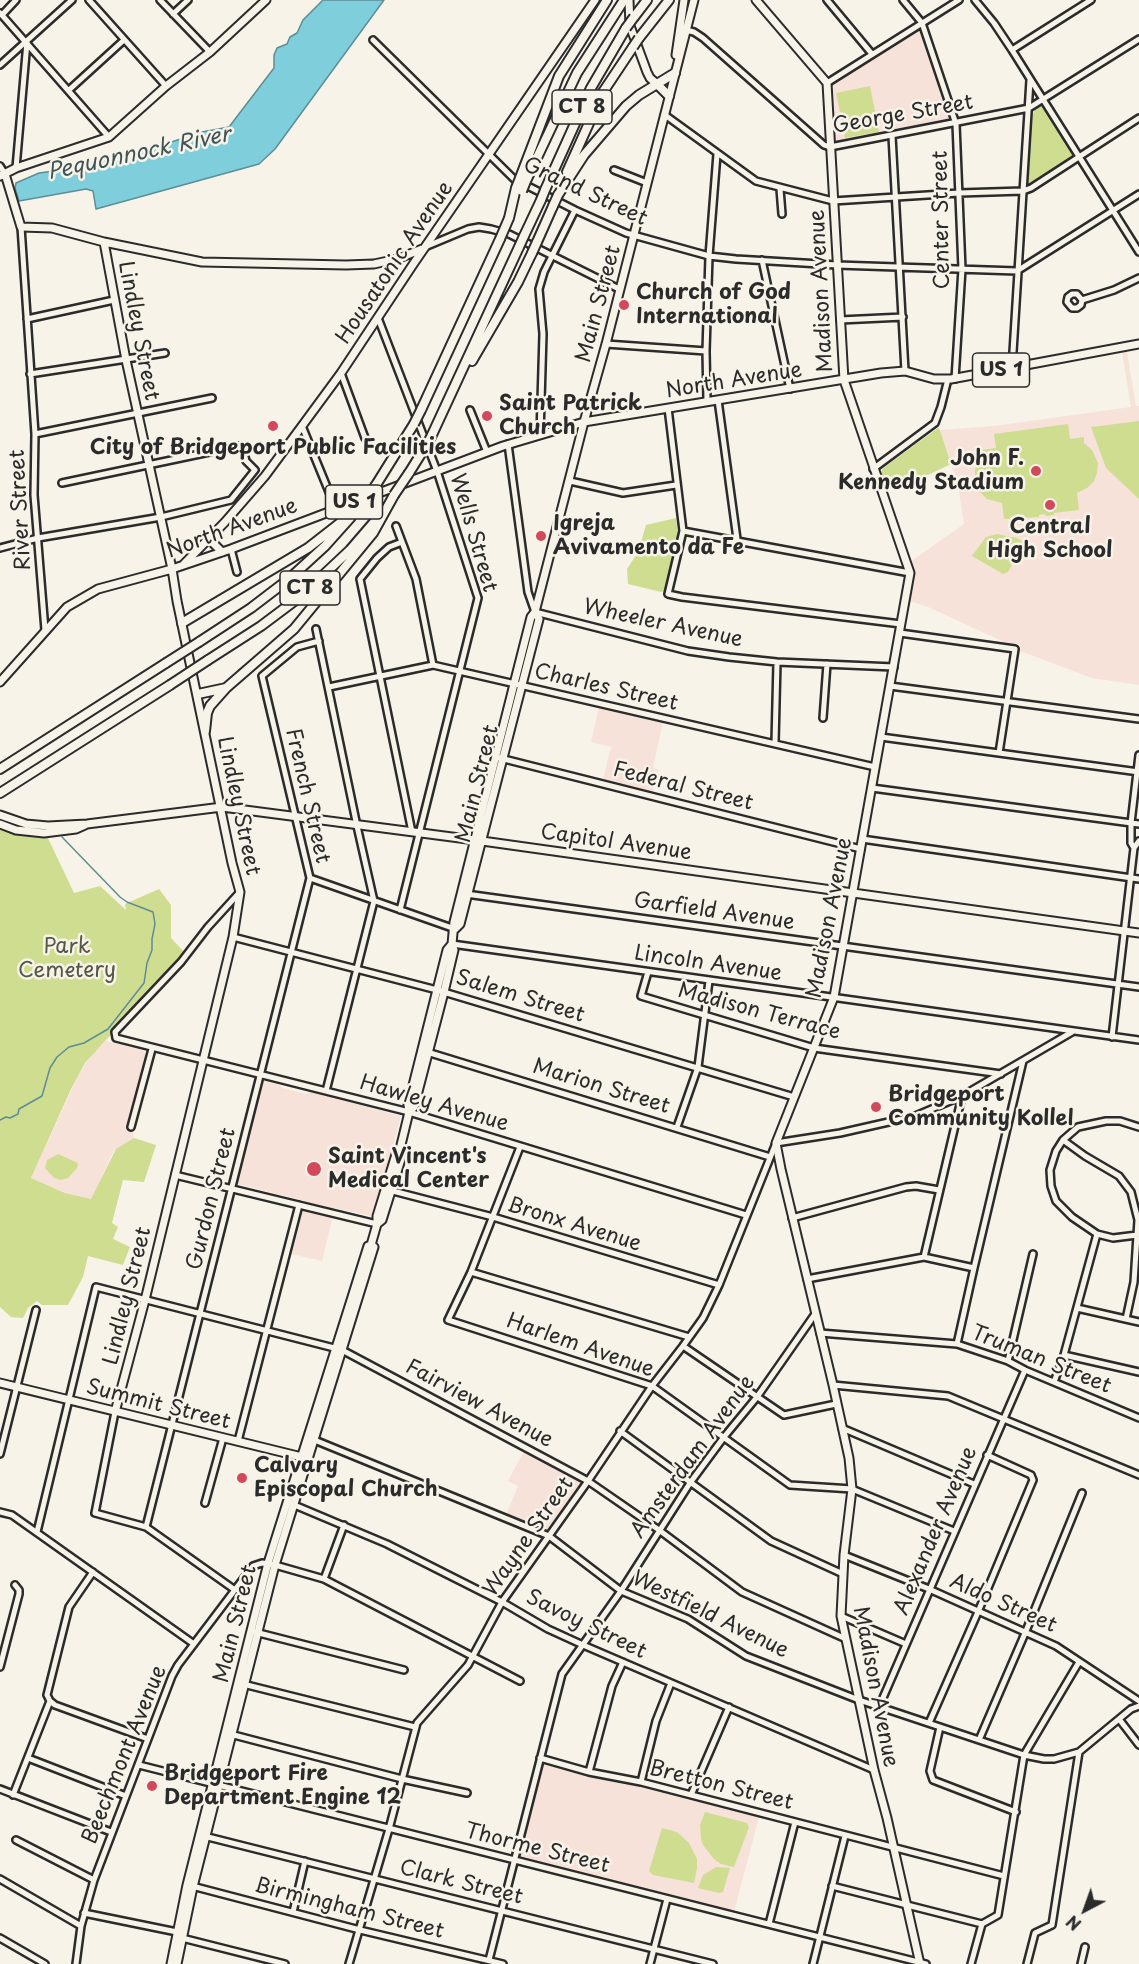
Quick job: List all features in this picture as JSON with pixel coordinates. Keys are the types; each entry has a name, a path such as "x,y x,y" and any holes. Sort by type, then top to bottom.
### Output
{"highway":[{"path":"523,179 559,76 607,0"},
{"name":"CT 8","path":"0,769 251,608 289,579 325,546 358,509 376,485 414,424 510,218 523,179 577,73 624,0"},
{"name":"CT 8","path":"0,793 268,621 314,585 362,537 410,473 431,436 588,96 607,58 647,0"},
{"path":"451,395 518,282 599,99 616,69 669,0"},
{"path":"558,195 580,160 634,99 675,73"},
{"path":"657,84 669,96"},
{"path":"205,731 208,710 214,700 300,622 373,533 394,495"},
{"path":"182,623 308,548 358,509"},
{"path":"198,694 226,688"}],"main road":[{"path":"4,177 16,168 109,137 166,86 210,52 266,0"},
{"name":"Housatonic Avenue","path":"184,564 265,476 341,373 424,247 596,0"},
{"path":"629,0 630,26 648,75 657,84"},
{"name":"Main Street","path":"675,73 684,0"},
{"name":"Main Street","path":"177,1964 180,1935 190,1886 271,1564 355,1298 374,1247 371,1245 377,1224 382,1220 388,1190 402,1156 400,1149 409,1112 408,1105 425,1051 440,991 447,950 452,944 454,922 465,894 517,685 539,619 535,612 694,0"},
{"path":"756,0 827,83"},
{"name":"Madison Avenue","path":"827,83 844,380 910,573 834,998 776,1143 849,1458 852,1489 844,1555 841,1616 874,1770 922,1963"},
{"name":"River Street","path":"4,177 21,224"},
{"path":"21,224 52,228 104,242 202,262 374,264 397,259 424,247"},
{"name":"Lindley Street","path":"104,242 126,360 240,892 233,938 145,1300 115,1412"},
{"name":"North Avenue","path":"0,682 67,607 98,590 231,549 508,444 584,422 881,373 905,371 934,379 951,379 1139,345"},
{"path":"211,536 213,543 222,552"},
{"name":"Capitol Avenue","path":"0,815 26,824 48,826 87,824 222,807 478,840 1139,933"},
{"name":"Capitol Avenue","path":"0,824 16,830 44,832 76,830 87,824"},
{"name":"Summit Street","path":"0,1383 305,1458"},
{"name":"Main Street","path":"171,1964 180,1935"}],"street":[{"path":"16,0 1,14 109,137"},
{"path":"0,65 72,0"},
{"path":"89,0 166,86"},
{"path":"160,0 210,52"},
{"path":"173,14 188,0"},
{"path":"827,0 872,54"},
{"name":"Center Street","path":"873,469 935,423 951,379 962,269 956,124 922,23 903,0"},
{"path":"827,83 959,0"},
{"path":"975,0 994,23 1139,252"},
{"path":"1011,50 1091,0"},
{"name":"George Street","path":"679,28 694,32 702,38 824,145 830,147 1029,108 1139,39"},
{"path":"69,90 124,40"},
{"name":"Grand Street","path":"373,40 514,179 575,210 634,235 709,256 736,259 1017,271"},
{"path":"16,168 27,42"},
{"path":"1012,368 1030,80"},
{"path":"665,115 750,178 780,189 833,201 1023,191 1139,118"},
{"path":"892,136 905,371"},
{"path":"707,401 709,256 717,154"},
{"path":"0,166 4,177"},
{"path":"614,170 647,183"},
{"path":"780,189 782,214"},
{"path":"1017,271 1139,194"},
{"path":"540,435 543,334 539,289 552,256 575,210"},
{"name":"River Street","path":"21,224 35,434 34,495 45,630"},
{"path":"424,247 468,229 479,227 509,234 619,289"},
{"path":"762,260 790,389"},
{"path":"1082,300 1114,290 1139,278"},
{"path":"27,319 114,300"},
{"path":"840,320 903,317"},
{"name":"Wells Street","path":"378,318 438,471 478,598 422,818 415,833 400,910"},
{"path":"606,344 706,351"},
{"path":"30,374 165,354"},
{"path":"341,373 365,438"},
{"path":"35,434 212,398"},
{"path":"718,400 737,539"},
{"path":"668,408 683,531 668,594 901,624"},
{"path":"470,410 488,452"},
{"path":"302,426 336,509"},
{"path":"508,444 528,592 535,612"},
{"path":"0,548 38,538 161,517 231,500 255,470 246,461 241,447 230,447 62,483"},
{"path":"570,481 623,493 676,485"},
{"path":"396,526 416,579 433,665"},
{"path":"683,531 737,539 910,573"},
{"path":"402,542 388,547 360,579 408,813 415,833"},
{"path":"231,549 237,572"},
{"name":"Wheeler Avenue","path":"535,612 688,651 777,662 894,667"},
{"path":"316,629 374,901 326,1091"},
{"path":"900,633 1015,649 999,753"},
{"name":"French Street","path":"319,641 297,647 262,676 310,878 455,929"},
{"path":"775,743 777,662"},
{"path":"823,718 827,664"},
{"name":"Charles Street","path":"329,687 433,665 875,767"},
{"path":"890,686 1139,719"},
{"path":"881,736 1138,771"},
{"path":"1134,848 1131,843 1131,823 1139,755"},
{"name":"Federal Street","path":"499,757 861,849"},
{"path":"872,788 1139,824"},
{"path":"408,813 422,818"},
{"path":"862,839 1139,879"},
{"path":"1112,1036 1134,848 1139,842"},
{"name":"Gurdon Street","path":"146,1527 310,878"},
{"name":"Hawley Avenue","path":"240,892 208,927 181,962 115,1032 116,1038 152,1049 409,1112 746,1215"},
{"name":"Garfield Avenue","path":"465,894 1139,987"},
{"name":"Salem Street","path":"233,938 440,991 795,1097"},
{"name":"Lincoln Avenue","path":"452,944 1139,1040"},
{"name":"Madison Terrace","path":"648,972 641,996 814,1048 1001,1074"},
{"path":"677,1127 698,1067 709,981"},
{"path":"776,1143 877,1126 915,1116 962,1096 1072,1032"},
{"path":"131,1127 152,1049"},
{"name":"Marion Street","path":"425,1051 770,1157"},
{"path":"957,1344 1023,1061"},
{"path":"924,1257 962,1096"},
{"path":"1137,1235 1113,1238 1097,1234 1072,1216 1056,1201 1051,1186 1050,1170 1056,1151 1078,1127 1096,1122 1120,1121 1139,1126"},
{"path":"1064,1140 1085,1156 1119,1176 1131,1192 1138,1220 1134,1282 1126,1318"},
{"name":"Wayne Street","path":"350,1964 415,1727 474,1656 502,1602 588,1481 620,1431 703,1318 719,1285 776,1143"},
{"path":"520,1147 471,1272 689,1337"},
{"path":"175,1175 377,1224"},
{"path":"792,1218 906,1187 916,1186 939,1190"},
{"name":"Bronx Avenue","path":"388,1190 493,1218 719,1285"},
{"path":"237,1441 299,1205"},
{"path":"1054,1382 1064,1355 1097,1234"},
{"path":"1008,1360 1033,1254"},
{"path":"807,1279 924,1257 974,1268"},
{"name":"Harlem Avenue","path":"471,1272 448,1320 652,1386 790,1485 852,1489 954,1531"},
{"name":"Fairview Avenue","path":"69,1400 96,1287 339,1349 588,1481 742,1592 846,1639"},
{"path":"1077,1308 1139,1322"},
{"path":"0,1454 36,1310"},
{"name":"Amsterdam Avenue","path":"489,1960 562,1674 621,1591 690,1483 756,1397 815,1314"},
{"name":"Truman Street","path":"820,1333 957,1344 1008,1360 1025,1370 1139,1418"},
{"path":"683,1346 784,1415 836,1404"},
{"path":"1064,1355 1139,1372"},
{"name":"Alexander Avenue","path":"879,1707 1025,1370"},
{"path":"833,1385 948,1396 1004,1417 1139,1475"},
{"path":"37,1532 69,1400"},
{"name":"Lindley Street","path":"115,1412 95,1513 146,1527"},
{"path":"842,1428 974,1484"},
{"path":"620,1431 771,1541 843,1574"},
{"path":"205,1503 223,1438"},
{"name":"Westfield Avenue","path":"311,1438 549,1536 621,1591 688,1619 746,1656 859,1700 1024,1755 1054,1759 1079,1752 1131,1709 1139,1706"},
{"path":"929,1723 1033,1480 1031,1475 987,1455"},
{"path":"979,1740 1026,1632 1082,1493"},
{"name":"Savoy Street","path":"291,1503 387,1544 502,1602 548,1629 874,1770"},
{"path":"0,1512 12,1515 37,1532 194,1644"},
{"path":"324,1579 344,1525"},
{"path":"146,1527 235,1590"},
{"name":"Aldo Street","path":"844,1555 929,1589 1056,1646 1139,1701"},
{"path":"271,1564 324,1579 520,1681"},
{"name":"Beechmont Avenue","path":"76,1964 81,1926 94,1880 172,1676 253,1566 271,1564"},
{"path":"93,1572 69,1607 47,1695 55,1705 148,1739"},
{"path":"0,1667 19,1594 15,1585"},
{"path":"841,1616 906,1644"},
{"path":"255,1632 404,1670"},
{"path":"589,1772 612,1686 623,1662"},
{"path":"832,1886 982,1924 998,1915 1024,1755 1079,1662"},
{"path":"641,1782 656,1721 671,1683"},
{"path":"241,1684 415,1727"},
{"path":"13,1795 50,1701"},
{"path":"690,1795 729,1707"},
{"path":"1119,1719 1139,1744"},
{"path":"940,1727 930,1772 933,1780 1016,1812"},
{"path":"229,1734 402,1779 466,1793"},
{"path":"1027,1964 1035,1933 1052,1925 1079,1752"},
{"path":"28,1758 126,1796"},
{"name":"Bretton Street","path":"540,1758 1004,1876"},
{"name":"Thorme Street","path":"139,1765 922,1963"},
{"path":"0,1798 2,1790 111,1832"},
{"path":"769,1924 795,1822"},
{"name":"Clark Street","path":"203,1836 713,1964"},
{"path":"813,1964 845,1836"},
{"path":"16,1840 94,1880"},
{"path":"293,1912 305,1861"},
{"path":"0,1879 81,1926"},
{"name":"Birmingham Street","path":"190,1886 503,1964"},
{"path":"650,1964 667,1899"},
{"path":"84,1913 180,1935 285,1964"},
{"path":"971,1964 982,1924"},
{"path":"0,1938 45,1964"},
{"path":"1081,1964 1085,1947"}],"shaded area":[{"path":"919,30 922,32 949,121 836,143 831,92 833,84"},
{"name":"Central High School","path":"1122,352 1127,352 1136,406 1139,406 1139,685 1092,678 1020,651 1020,644 1004,642 910,601 914,574 910,562 964,524 958,485 940,430 994,426 1131,407"},
{"path":"599,707 663,721 653,768 659,770 653,792 603,779 611,747 591,742"},
{"path":"106,1041 142,1050 146,1057 130,1122 134,1138 113,1152 95,1192 91,1199 88,1199 65,1193 31,1178 77,1078 91,1055"},
{"name":"Saint Vincent's Medical Center","path":"264,1081 282,1088 306,1094 311,1092 401,1116 371,1216 335,1208 322,1261 292,1254 305,1201 238,1184"},
{"path":"524,1451 582,1483 548,1532 506,1515 518,1486 508,1481"},
{"path":"544,1763 759,1817 734,1912 520,1858"}],"green space":[{"path":"870,86 879,132 845,138 836,93"},
{"path":"1042,106 1074,156 1029,185 1027,184 1031,119 1035,110"},
{"path":"1139,421 1139,499 1106,468 1091,427"},
{"name":"John F. Kennedy Stadium","path":"1068,424 1070,439 1084,437 1084,443 1092,450 1098,463 1094,481 1077,493 1079,510 1046,516 1045,514 1039,515 1039,517 1004,519 1002,503 987,499 975,484 975,469 982,457 981,450 996,448 994,434"},
{"path":"938,428 951,464 885,490 880,475 883,468"},
{"path":"676,518 678,536 665,591 628,584 627,569 638,552 646,525"},
{"path":"997,534 1017,538 1024,542 1008,572 1003,574 972,556 986,537"},
{"name":"Park Cemetery","path":"0,827 26,835 47,836 74,893 100,886 126,910 125,904 159,889 171,905 171,938 185,953 85,1063 31,1178 65,1193 91,1199 116,1149 134,1138 156,1145 144,1182 123,1180 112,1223 118,1227 113,1239 130,1247 123,1265 88,1256 83,1277 68,1305 42,1305 37,1301 28,1308 23,1318 11,1317 0,1307"},
{"path":"58,1154 78,1163 77,1168 68,1178 61,1180 54,1178 45,1168 47,1160"},
{"path":"705,1812 747,1823 749,1827 734,1867 721,1864 703,1845 700,1825"},
{"path":"662,1828 677,1832 689,1843 697,1859 694,1883 653,1875 649,1871"},
{"path":"716,1867 730,1868 723,1892 698,1888 703,1875"}],"water":[{"name":"Pequonnock River","path":"323,0 384,0 275,149 259,164 96,209 93,191 86,189 19,201 15,188 16,183 39,173 150,149 202,132 229,127 274,68 274,55 277,48 287,44 290,37 297,33 303,20"}],"waterway":[{"path":"0,1120 18,1114 19,1109 42,1096 50,1068 57,1057 69,1047 84,1043 108,1029 144,983 152,950 155,924 153,912 120,897 62,837"}],"place":[{"name":"Church of God International","path":"624,305"},
{"name":"Saint Patrick Church","path":"487,416"},
{"name":"City of Bridgeport Public Facilities","path":"273,426"},
{"name":"John F. Kennedy Stadium","path":"1036,471"},
{"name":"Central High School","path":"1050,505"},
{"name":"Igreja Avivamento da Fe","path":"541,536"},
{"name":"Bridgeport Community Kollel","path":"876,1107"},
{"name":"Saint Vincent's Medical Center","path":"314,1169"},
{"name":"Calvary Episcopal Church","path":"242,1478"},
{"name":"Bridgeport Fire Department Engine 12","path":"152,1786"}]}
